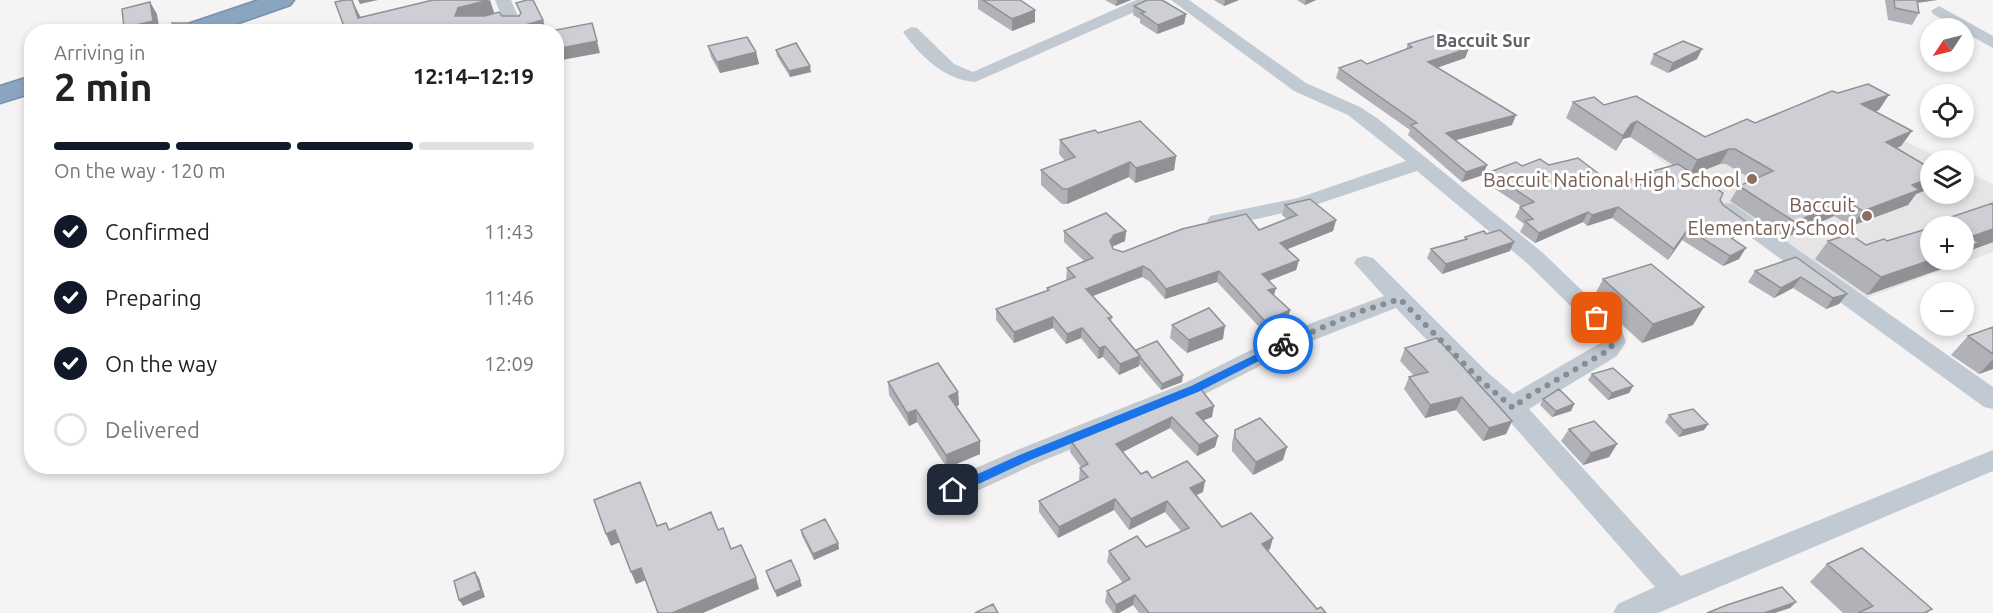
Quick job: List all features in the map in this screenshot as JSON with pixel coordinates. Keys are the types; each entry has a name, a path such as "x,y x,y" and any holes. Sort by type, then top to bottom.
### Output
{"highway":[{"path":"212,24 282,0"},
{"path":"0,95 24,87"}],"street":[{"path":"502,0 514,24"},
{"path":"911,32 953,70 968,77 975,77 1149,0"},
{"path":"1179,0 1300,87 1354,111 1535,258 1613,334 1614,342 1609,350 1525,398 1513,408"},
{"path":"1939,11 1993,43"},
{"path":"1196,226 1294,205 1420,163"},
{"path":"1726,209 1993,400"},
{"path":"1365,263 1478,378 1513,408 1676,591"},
{"path":"953,490 1026,457 1194,389 1293,339 1362,311 1400,299"},
{"path":"1628,613 1993,460"}],"shaded area":[{"path":"1826,103 1923,150 1920,150 1920,204 1974,204 1974,175 1993,184 1993,252 1974,259 1974,216 1920,216 1920,270 1944,270 1861,300 1650,153"}],"building":[{"path":"352,0 358,18 433,0 488,0 458,8 455,16 485,16 499,12 502,16 519,16 521,13 516,3 533,0 543,20 529,24 343,24 335,2"},
{"path":"983,0 1020,0 1035,10 1012,19"},
{"path":"1147,0 1162,0 1186,14 1158,25 1141,13 1145,12 1134,6"},
{"path":"1894,0 1917,0 1919,13 1895,8"},
{"path":"150,2 153,21 124,24 122,9"},
{"path":"592,23 597,41 564,47 564,28"},
{"path":"1443,33 1469,48 1428,62 1516,115 1446,133 1487,165 1466,172 1411,125 1417,123 1339,68 1361,60 1367,64 1412,47 1408,44"},
{"path":"747,37 756,52 717,62 708,46"},
{"path":"1683,41 1702,49 1673,63 1654,54"},
{"path":"796,43 810,66 789,71 776,50"},
{"path":"1868,84 1889,95 1861,104 1912,131 1886,142 1920,162 1920,182 1912,185 1919,190 1863,211 1845,200 1795,222 1739,186 1773,171 1735,149 1697,160 1637,121 1631,124 1623,136 1573,102 1594,97 1604,105 1636,96 1705,137 1747,119 1755,123 1832,91 1838,93"},
{"path":"1140,121 1176,156 1136,168 1130,162 1068,189 1063,189 1041,170 1075,157 1060,140 1095,130 1098,133"},
{"path":"1578,158 1611,183 1629,178 1643,186 1653,171 1678,164 1723,193 1720,200 1723,205 1748,223 1729,232 1734,235 1730,237 1746,248 1730,256 1688,229 1674,249 1618,207 1592,215 1588,212 1539,233 1525,221 1533,219 1520,207 1534,202 1490,172 1516,162 1522,166 1540,159 1549,165"},
{"path":"1310,199 1336,220 1280,243 1299,260 1262,274 1276,288 1268,290 1290,310 1265,321 1219,271 1166,289 1150,270 1143,266 1086,289 1112,317 1108,318 1140,356 1120,364 1105,346 1099,348 1082,328 1067,334 1053,317 1014,332 996,309 1049,290 1047,288 1075,277 1067,268 1093,258 1064,231 1106,213 1126,231 1114,235 1110,241 1113,249 1123,252 1182,229 1246,214 1259,230 1297,215 1285,205"},
{"path":"1993,203 1993,229 1974,236 1974,216 1954,216"},
{"path":"1500,230 1514,242 1446,264 1431,249 1467,239 1465,237 1484,231 1486,234"},
{"path":"1920,231 1920,264 1881,277 1828,241 1850,234 1866,245 1884,239 1887,241"},
{"path":"1796,257 1847,294 1833,298 1801,277 1781,288 1755,271"},
{"path":"1651,264 1704,307 1653,324 1603,279"},
{"path":"1209,308 1225,326 1189,340 1172,325"},
{"path":"1993,327 1993,354 1968,336 1974,336 1974,334"},
{"path":"1437,338 1512,421 1489,428 1462,397 1430,405 1409,377 1428,372 1405,348"},
{"path":"1157,341 1183,375 1162,384 1136,350"},
{"path":"938,363 958,392 949,396 980,441 946,455 916,410 907,413 888,382"},
{"path":"1613,368 1633,386 1612,393 1592,374"},
{"path":"1200,388 1214,406 1196,413 1218,436 1199,445 1172,417 1116,444 1141,474 1147,471 1152,478 1187,461 1205,481 1190,488 1222,527 1251,513 1273,538 1262,544 1317,609 1321,607 1326,613 1149,613 1135,595 1116,605 1107,591 1130,579 1109,551 1137,536 1146,547 1189,528 1167,501 1131,519 1115,499 1059,527 1039,501 1088,477 1080,468 1088,464 1071,441"},
{"path":"1559,389 1574,404 1556,411 1543,399"},
{"path":"1693,409 1708,424 1683,430 1669,415"},
{"path":"1260,418 1287,447 1256,462 1235,438 1235,430"},
{"path":"1594,421 1617,444 1591,453 1569,429"},
{"path":"640,482 657,526 666,523 669,530 711,512 718,530 723,528 731,549 741,545 756,578 672,613 658,613 641,568 631,572 615,530 606,534 594,500"},
{"path":"825,519 838,543 813,554 801,530"},
{"path":"1862,548 1932,609 1924,613 1858,613 1873,606 1827,564"},
{"path":"791,560 800,580 775,591 766,571"},
{"path":"475,572 481,590 459,600 454,581"},
{"path":"1782,587 1796,602 1764,613 1707,613 1727,605"},
{"path":"993,604 998,613 975,613"}],"way so far":[{"path":"1283,344 1362,311 1400,299 1478,378 1513,408 1525,398 1609,350 1614,342 1613,334 1597,318"}],"place":[{"name":"Baccuit National High School","path":"1752,179"},
{"name":"Baccuit Elementary School","path":"1867,216"}],"district":[{"name":"Baccuit Sur","path":"1483,40"}],"route":[{"path":"953,490 1026,457 1194,389 1283,344"}]}
